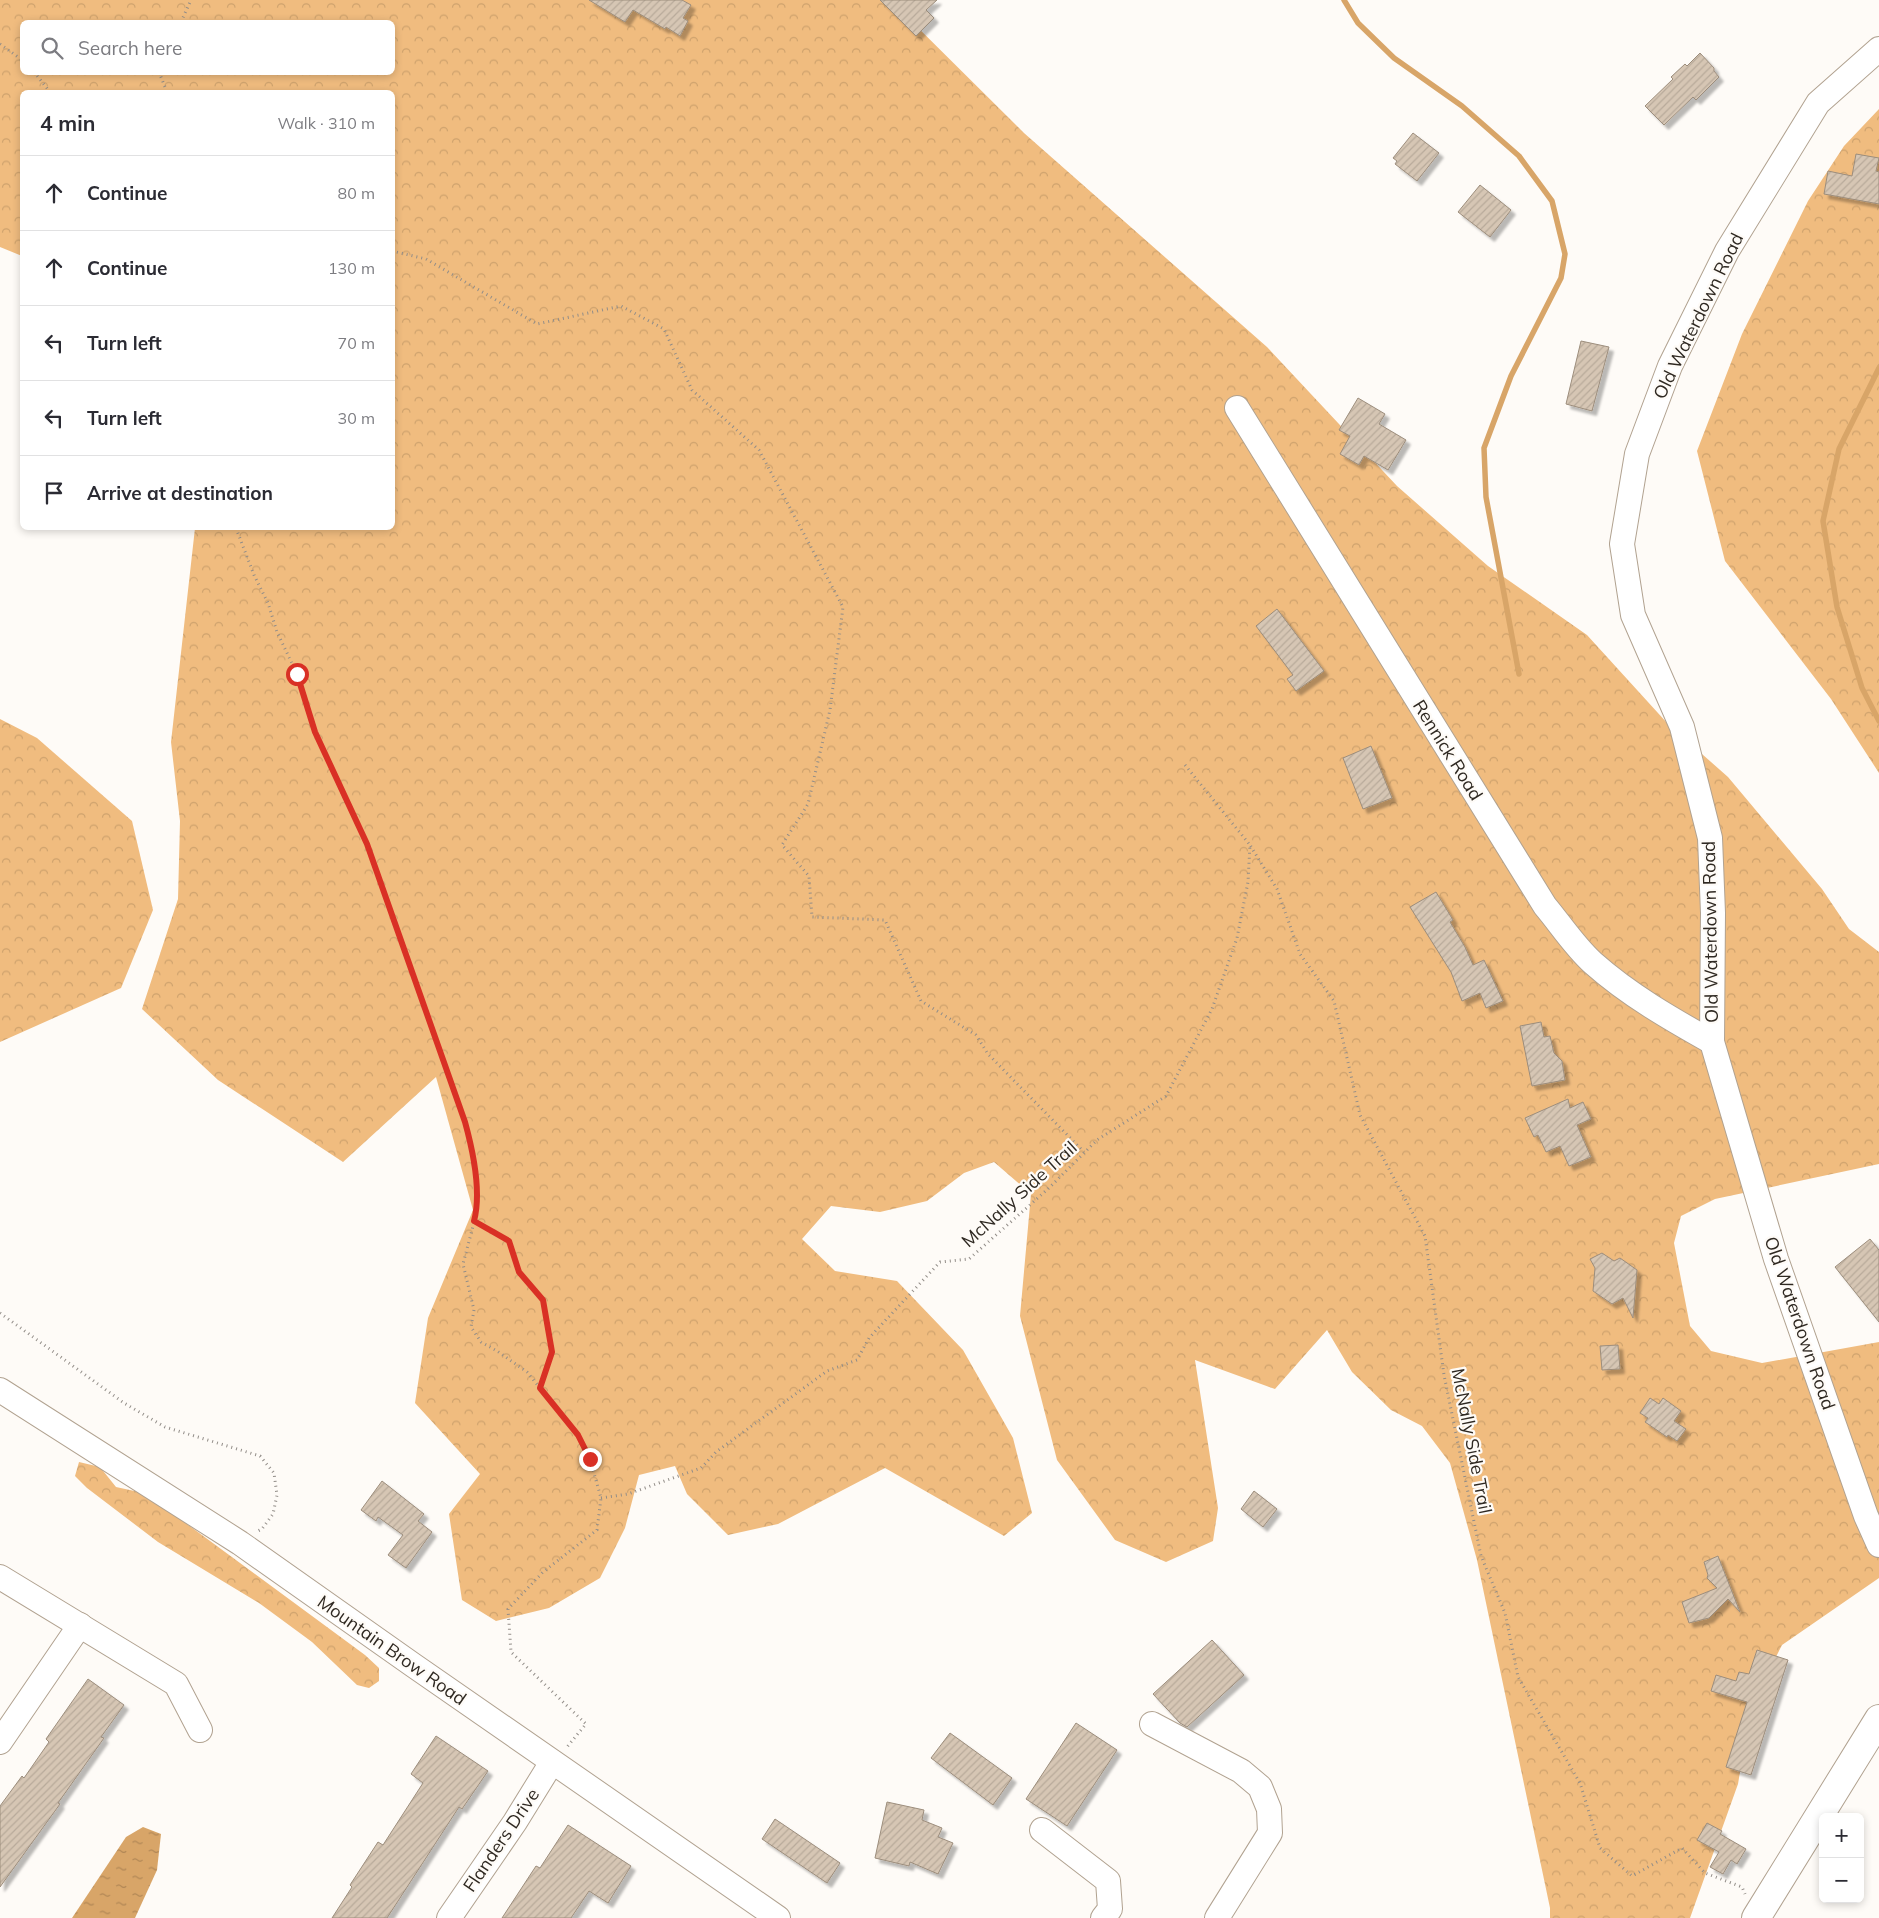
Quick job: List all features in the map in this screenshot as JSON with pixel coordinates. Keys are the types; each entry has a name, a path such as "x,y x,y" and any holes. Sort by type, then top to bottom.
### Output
{"main road":[{"path":"1755,1913 1879,1719"}],"street":[{"name":"Old Waterdown Road","path":"1879,50 1818,103 1727,251 1670,366 1637,454 1622,544 1633,615 1682,727 1710,838 1713,913 1712,1042 1776,1259 1866,1516 1879,1545"},
{"name":"Rennick Road","path":"1237,408 1545,906 1592,962 1629,991 1666,1016 1712,1042"},
{"name":"Mountain Brow Road","path":"0,1390 240,1543 778,1918"},
{"path":"0,1577 176,1684 200,1730"},
{"path":"0,1742 80,1625"},
{"path":"1152,1724 1241,1771 1260,1787 1269,1809 1270,1833 1217,1918"},
{"name":"Flanders Drive","path":"449,1918 552,1762"},
{"path":"1042,1830 1108,1882 1110,1908 1103,1918"}],"path":[{"path":"182,20 191,0"},
{"path":"0,44 20,59"},
{"path":"36,75 48,90"},
{"path":"159,75 166,90"},
{"path":"395,252 426,259 537,324 621,306 664,329 692,390 759,450 843,607 830,710 808,804 782,844 809,876 812,917 885,920 921,1000 976,1035 988,1054 1084,1152"},
{"path":"237,530 254,575 268,603 277,632 297,674 315,732 367,844 470,1138 474,1155 477,1211 463,1264 474,1310 471,1327 481,1342 527,1372 578,1435 590,1459 601,1498 597,1530 543,1572 508,1608 511,1652 586,1724 579,1735"},
{"name":"McNally Side Trail","path":"1185,765 1250,845 1277,889 1300,954 1334,1001 1360,1115 1425,1236 1444,1375 1481,1556 1505,1613 1518,1677 1580,1783 1600,1848 1632,1876 1682,1848 1705,1873 1742,1887 1755,1913"},
{"name":"McNally Side Trail","path":"601,1498 628,1494 701,1468 716,1452 827,1371 857,1360 869,1338 940,1262 969,1259 1049,1188 1097,1140 1166,1096 1212,1009 1237,938 1248,882 1250,845"},
{"path":"474,1221 509,1241 519,1272 543,1300 552,1352 540,1388"},
{"path":"0,1314 124,1403 165,1427 260,1456 274,1473 277,1495 273,1514 262,1529 249,1534 240,1543"}],"green space":[{"path":"0,0 890,0 1024,133 1267,347 1397,486 1488,566 1587,635 1668,724 1728,777 1822,889 1849,929 1879,952 1879,1164 1715,1199 1681,1216 1674,1243 1690,1326 1711,1351 1762,1363 1879,1342 1879,1578 1782,1645 1751,1706 1738,1784 1690,1918 1550,1918 1550,1908 1477,1560 1450,1463 1422,1426 1391,1410 1352,1372 1327,1330 1275,1389 1195,1360 1218,1508 1213,1541 1166,1562 1115,1540 1057,1460 1020,1316 1031,1194 994,1162 964,1173 927,1201 880,1212 831,1206 802,1239 835,1271 897,1281 963,1350 1013,1438 1032,1513 1004,1536 885,1468 778,1524 728,1535 687,1494 675,1466 639,1475 625,1528 600,1578 549,1608 496,1621 462,1600 449,1514 480,1474 415,1403 428,1318 473,1210 436,1077 343,1162 218,1080 142,1009 178,899 180,821 171,742 195,530 395,530 395,90 20,90 20,255 0,247"},
{"path":"1879,109 1879,773 1831,699 1725,561 1697,451 1742,334 1808,201 1844,146"},
{"path":"0,719 37,738 132,821 153,910 121,988 0,1042"},
{"path":"79,1462 100,1467 116,1487 139,1492 172,1513 365,1655 379,1668 379,1681 369,1688 357,1685 312,1642 259,1603 158,1542 87,1488 75,1476"}],"water":[{"path":"143,1827 161,1834 157,1870 135,1918 72,1918 126,1837"}],"building":[{"path":"589,0 682,0 691,5 683,18 688,21 680,36 633,10 625,22"},
{"path":"880,0 937,0 926,10 934,18 916,36"},
{"path":"1700,53 1714,68 1719,77 1696,100 1693,97 1664,125 1645,106 1673,79 1671,77 1685,64 1687,66"},
{"path":"1413,133 1439,153 1417,181 1395,164 1397,161 1393,158"},
{"path":"1856,154 1879,158 1876,171 1879,172 1879,204 1824,194 1828,171 1852,176"},
{"path":"1480,185 1511,210 1490,237 1458,212"},
{"path":"1581,341 1609,347 1592,411 1566,404"},
{"path":"1358,398 1385,414 1379,424 1406,440 1388,470 1364,456 1359,465 1340,454 1350,436 1339,430"},
{"path":"1277,609 1324,671 1296,691 1287,679 1293,675 1256,626"},
{"path":"1371,746 1392,798 1363,809 1343,758"},
{"path":"1436,892 1453,920 1450,922 1473,965 1484,960 1503,1001 1486,1008 1480,993 1462,1001 1451,972 1410,907"},
{"path":"1541,1022 1544,1037 1550,1036 1554,1053 1562,1061 1565,1080 1532,1086 1520,1026"},
{"path":"1568,1099 1570,1108 1583,1102 1591,1119 1577,1125 1591,1157 1569,1166 1560,1146 1546,1152 1538,1135 1534,1137 1525,1118"},
{"path":"1870,1239 1879,1250 1879,1322 1835,1267"},
{"path":"1602,1253 1614,1261 1620,1258 1637,1270 1633,1318 1623,1298 1612,1304 1593,1291 1595,1268 1590,1259"},
{"path":"1618,1345 1620,1369 1602,1370 1600,1346"},
{"path":"1650,1398 1659,1404 1663,1398 1681,1411 1674,1421 1686,1429 1677,1441 1668,1435 1667,1437 1645,1422 1648,1418 1640,1413"},
{"path":"382,1481 424,1514 418,1521 432,1532 406,1568 388,1555 403,1535 378,1517 376,1521 361,1510"},
{"path":"1254,1491 1277,1509 1263,1527 1241,1509"},
{"path":"1718,1556 1740,1612 1728,1599 1709,1618 1689,1623 1682,1602 1717,1588 1707,1578 1708,1575 1704,1562"},
{"path":"1212,1640 1244,1675 1187,1727 1180,1723 1153,1694"},
{"path":"1757,1650 1788,1660 1751,1775 1726,1767 1747,1702 1711,1691 1716,1675 1736,1681 1739,1672 1749,1674"},
{"path":"88,1679 124,1705 101,1737 104,1738 58,1803 60,1804 0,1887 0,1806 22,1776 24,1778 49,1742 46,1739"},
{"path":"1076,1723 1117,1750 1067,1826 1026,1799"},
{"path":"950,1733 1012,1778 993,1805 931,1758"},
{"path":"436,1736 488,1771 462,1809 459,1807 387,1918 332,1918 352,1887 350,1885 378,1842 383,1845 423,1783 411,1774"},
{"path":"887,1802 924,1810 922,1820 942,1828 938,1837 953,1843 938,1874 910,1862 909,1866 875,1858"},
{"path":"775,1819 840,1863 827,1883 762,1839"},
{"path":"1707,1823 1722,1831 1720,1834 1746,1849 1737,1864 1731,1860 1723,1874 1710,1867 1719,1852 1697,1840"},
{"path":"568,1825 631,1866 608,1903 589,1891 571,1918 502,1918 536,1866 540,1868"}],"waterway":[{"path":"1344,0 1358,23 1394,58 1462,106 1519,156 1552,201 1565,254 1561,278 1511,376 1484,448 1486,497 1519,674"},
{"path":"1879,368 1839,449 1823,521 1837,607 1862,688 1879,721"}],"route":[{"path":"297,674 315,732 367,844 465,1122 474,1155 477,1211 474,1221 509,1241 519,1272 543,1300 552,1352 540,1388 578,1435 590,1459"}]}
